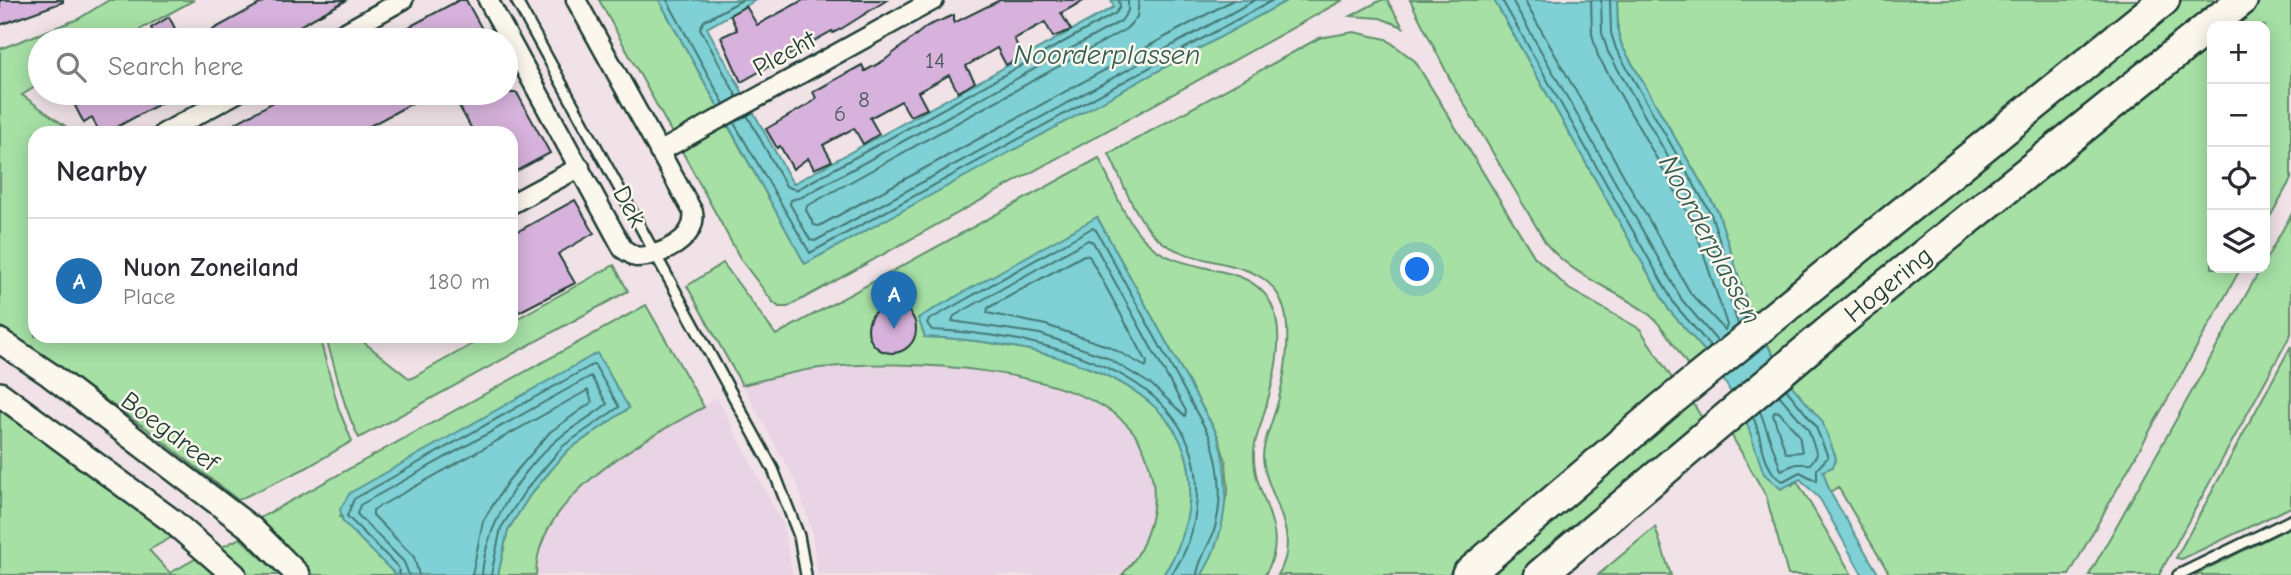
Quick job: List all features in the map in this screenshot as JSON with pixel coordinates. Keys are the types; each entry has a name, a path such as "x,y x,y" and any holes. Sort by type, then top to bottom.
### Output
{"highway":[{"name":"Hogering","path":"1467,575 1663,407 2164,0"},
{"name":"Hogering","path":"1540,575 1834,327 2242,0"}],"street":[{"path":"353,28 403,0"},
{"name":"Dek","path":"488,0 503,28"},
{"name":"Dek","path":"518,54 623,249 636,257 655,254 686,237 694,218 576,0"},
{"name":"Plecht","path":"659,152 934,0"},
{"path":"177,126 215,105"},
{"path":"518,200 580,167"},
{"name":"Boegdreef","path":"0,341 48,374 252,529 298,575"},
{"path":"0,394 171,520 234,575"}],"lane":[{"path":"516,0 773,469 799,537 806,575"},
{"path":"2178,575 2291,520"}],"shaded area":[{"path":"930,365 1009,376 1069,391 1107,410 1134,432 1149,459 1155,489 1150,528 1122,575 818,575 811,529 798,486 742,385 821,368"},
{"path":"717,397 783,525 793,575 536,575 544,539 561,509 579,489 601,470"}],"green space":[{"path":"109,0 194,0 143,28 55,28 78,19"},
{"path":"599,0 659,0 720,110 673,135"},
{"path":"1288,0 1343,0 788,307 779,307 773,302 741,260 682,151 727,124 805,263"},
{"path":"1381,0 1387,0 1403,27 1380,18 1351,16"},
{"path":"1410,0 1494,0 1669,310 1711,358 1693,373 1666,332 1653,318 1570,266 1547,245 1453,85"},
{"path":"1617,0 2144,0 1826,263 1751,315 1718,212 1622,46 1618,32"},
{"path":"2176,0 2223,0 1777,361 1764,338"},
{"path":"2251,0 2291,0 2291,179 2270,217 2270,21 2224,21"},
{"path":"1354,32 1386,39 1415,61 1534,256 1569,289 1640,329 1675,383 1447,575 1278,575 1285,559 1287,543 1263,457 1286,362 1287,326 1281,301 1270,284 1254,273 1173,249 1156,237 1135,209 1109,154 1319,38"},
{"path":"2207,35 2207,273 2238,273 2069,575 1890,575 1838,487 1830,492 1786,379"},
{"path":"28,38 28,91 22,95 28,99 28,105 36,105 65,126 28,126 28,343 321,343 339,410 352,441 306,468 238,500 147,429 0,326 0,49"},
{"path":"1099,158 1133,226 1150,245 1166,256 1185,263 1243,278 1258,287 1270,302 1277,323 1277,358 1254,453 1256,473 1274,529 1272,559 1265,575 1202,575 1228,491 1226,462 1217,434 1097,217 925,337 1004,345 1049,355 1092,369 1132,389 1163,415 1184,449 1190,490 1183,535 1163,575 1122,575 1137,554 1148,529 1154,489 1141,443 1134,433 1109,411 1075,393 1033,380 940,367 854,365 820,368 742,385 687,286 723,263 776,335"},
{"path":"2291,215 2291,334 2159,575 2089,575 2258,273 2270,273 2270,252"},
{"path":"614,265 628,291 359,438 344,400 327,343 365,343 410,379 474,343 518,343 518,318"},
{"path":"646,305 704,407 624,454 597,473 573,495 554,520 541,546 536,575 498,575 508,530 530,495 567,451 629,408 340,517 396,575 314,575 258,519"},
{"path":"2291,346 2291,507 2182,559 2176,558"},
{"path":"1691,400 1705,423 1522,575 1480,575"},
{"path":"0,409 174,536 149,550 170,573 197,558 216,575 0,575"},
{"path":"1744,415 1792,485 1797,481 1852,575 1788,575 1766,496 1728,429"},
{"path":"1655,527 1671,575 1598,575"},
{"path":"2291,527 2291,575 2194,575"},
{"path":"240,538 280,575 246,575 218,549"}],"water":[{"name":"Noorderplassen","path":"659,0 756,0 707,28 793,184 1114,7 1111,0 1288,0 805,264"},
{"path":"1494,0 1617,0 1618,32 1622,46 1718,212 1751,315 1786,379 1822,421 1836,458 1833,467 1823,471 1830,492 1879,575 1864,575 1860,571 1820,499 1800,479 1781,489 1764,474 1744,415 1711,358 1669,310"},
{"path":"1097,217 1217,434 1225,470 1225,506 1217,541 1202,575 1163,575 1183,535 1190,490 1184,449 1163,415 1132,389 1092,369 1049,355 1004,345 925,337 918,318"},
{"path":"597,353 629,408 567,451 530,495 508,530 498,575 396,575 343,522 340,509 350,493"}],"building":[{"path":"0,0 63,0 63,2 0,25"},
{"path":"267,0 347,0 296,28 216,28"},
{"path":"459,0 466,0 481,28 407,28"},
{"path":"803,0 887,0 841,29 833,33 832,31 741,82 721,37 737,30 730,15 746,6 757,25"},
{"path":"1000,0 1085,0 1061,13 1071,30 1053,37 1045,22 1014,39 1023,56 1006,65 997,48 966,66 975,82 966,88 958,92 949,75 918,92 927,109 910,116 901,101 870,118 879,134 863,144 854,128 823,145 832,161 814,169 808,158 793,169 780,146 777,148 766,129 809,104 816,98 813,92 862,65 865,71 885,60 927,26 954,15 954,23"},
{"path":"169,17 175,28 151,28"},
{"path":"518,95 550,153 518,170 518,126 470,126 459,105 518,105"},
{"path":"157,105 119,126 96,126 92,118 84,123 75,106"},
{"path":"268,105 409,105 370,126 231,126"},
{"path":"575,200 594,233 558,254 575,283 518,312 518,231"},
{"path":"892,305 909,312 916,329 909,346 892,353 875,346 868,329 875,312"}],"place":[{"name":"Nuon Zoneiland","path":"894,329"}]}
